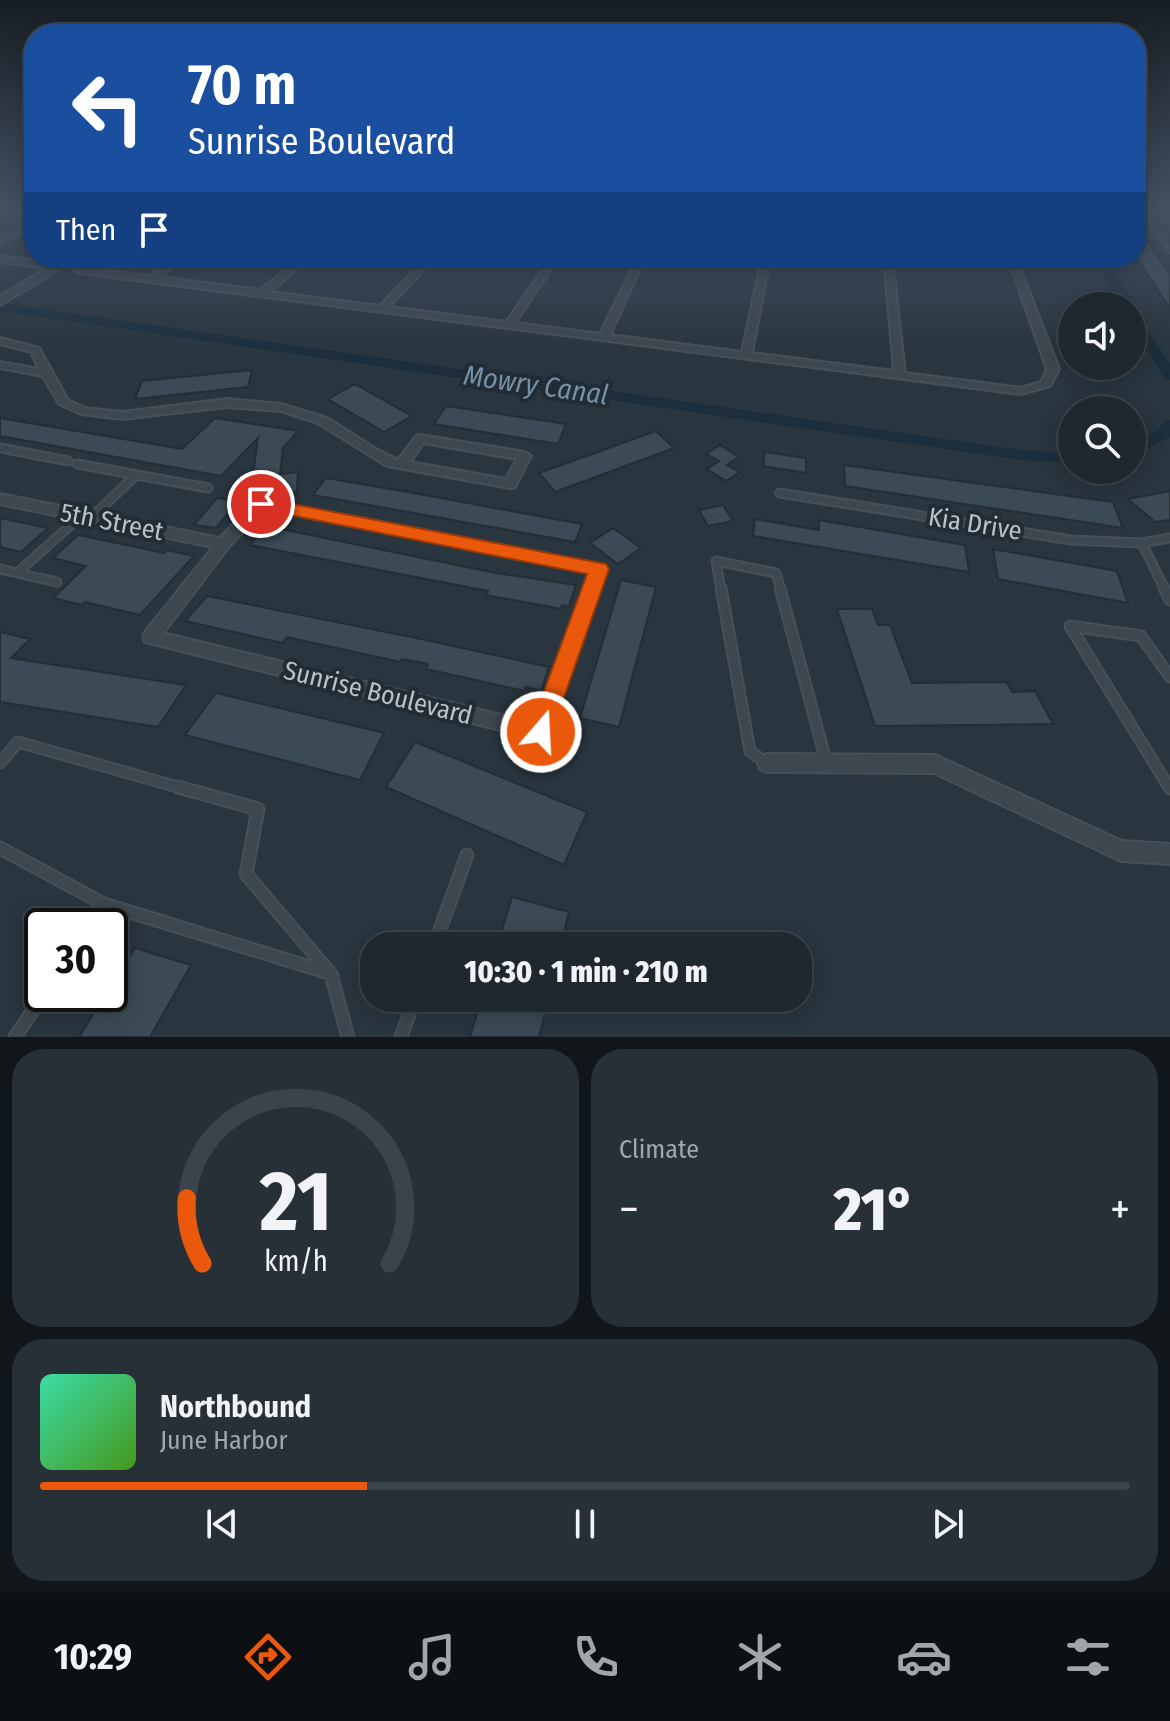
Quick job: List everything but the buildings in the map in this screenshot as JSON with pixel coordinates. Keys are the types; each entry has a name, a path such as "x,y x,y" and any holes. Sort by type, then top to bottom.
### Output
{"street":[{"path":"0,259 24,262"},
{"path":"1,301 56,268"},
{"path":"96,268 150,279 1021,391 1046,384 1053,369 1016,268"},
{"path":"150,279 167,268"},
{"path":"263,293 294,268"},
{"path":"382,309 421,268"},
{"path":"509,325 548,268"},
{"path":"603,338 636,268"},
{"path":"746,356 764,268"},
{"path":"889,268 900,377"},
{"path":"0,344 35,350 63,402 81,409 117,414 242,403 298,412 320,420 373,454 401,465 510,484 525,456 420,439 401,465"},
{"path":"0,365 46,373"},
{"name":"5th Street","path":"0,499 223,544"},
{"name":"Sunrise Boulevard","path":"261,504 599,569 541,732 151,637 223,544 261,504"},
{"path":"767,763 935,764 1121,851 1170,854"}],"lane":[{"path":"1,449 68,461"},
{"path":"77,464 208,488"},
{"path":"17,573 136,475"},
{"name":"Kia Drive","path":"780,493 1071,540 1142,543 1170,538"},
{"path":"1142,543 1170,600"},
{"path":"767,763 750,751 716,561 776,573 826,763"},
{"path":"0,569 57,582"},
{"path":"1170,677 1141,636 1070,626 1170,789"},
{"path":"0,763 18,742 258,809 246,874 331,974 348,1037"},
{"path":"0,848 104,904 331,974"},
{"path":"439,932 467,855"},
{"path":"101,908 104,904"},
{"path":"15,1037 32,1012"},
{"path":"401,1037 410,1012"}],"waterway":[{"name":"Mowry Canal","path":"1106,268 1121,292"},
{"name":"Mowry Canal","path":"0,307 1021,455 1058,457"},
{"name":"Mowry Canal","path":"1146,336 1170,376"},
{"name":"Mowry Canal","path":"1146,444 1164,434 1170,425"}],"route":[{"path":"261,504 599,569 541,732"}]}
